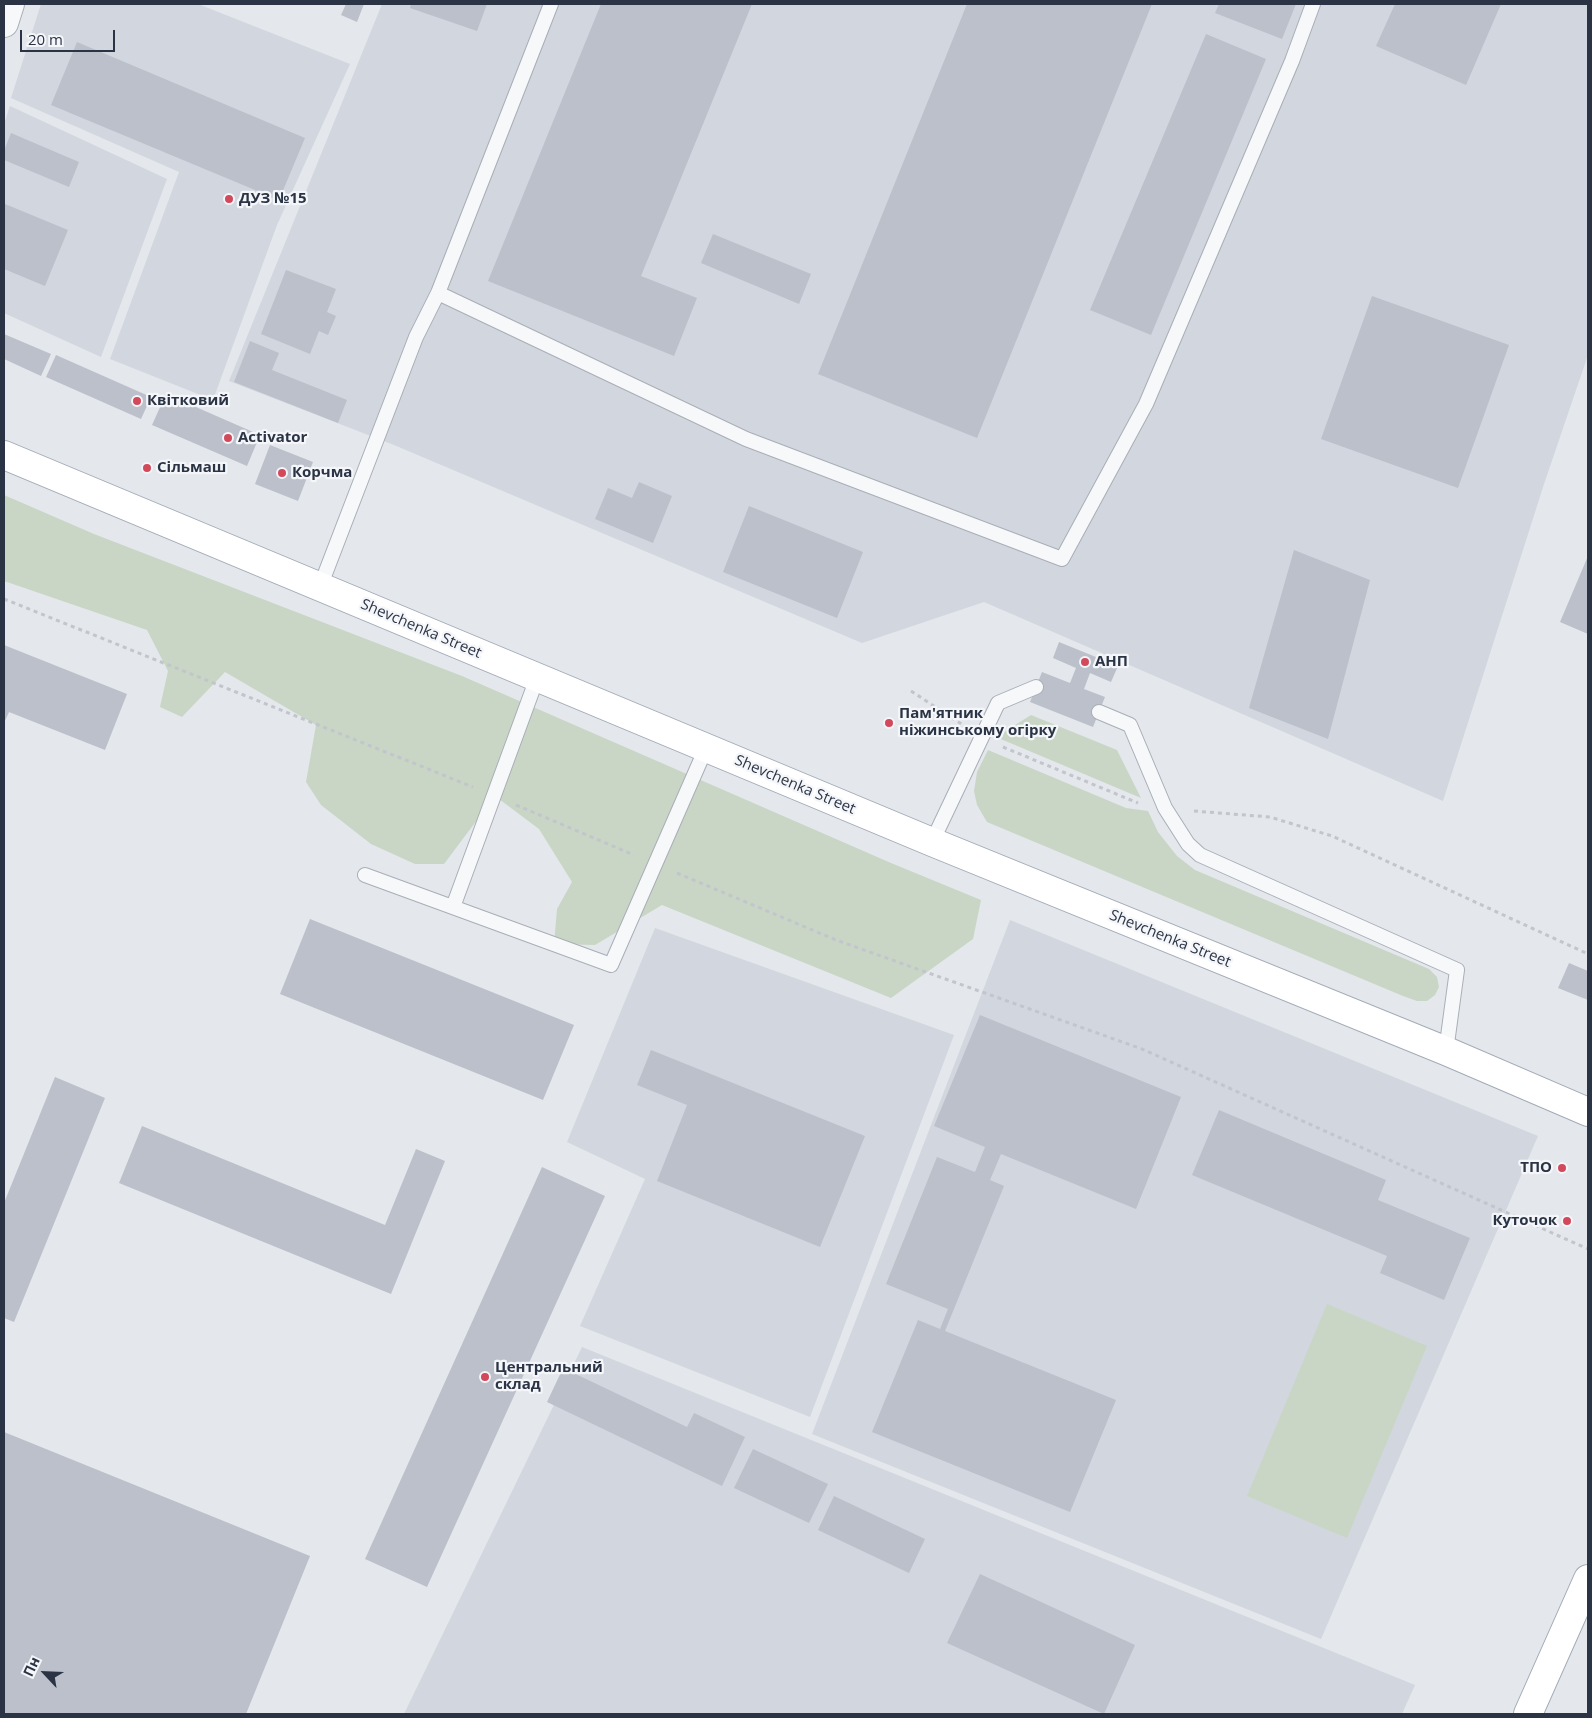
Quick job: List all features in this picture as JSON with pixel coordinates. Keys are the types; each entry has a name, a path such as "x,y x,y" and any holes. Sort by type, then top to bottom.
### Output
{"main road":[{"name":"Shevchenka Street","path":"4,455 932,842 1446,1051 1588,1112"},
{"path":"1528,1714 1588,1579"}],"street":[{"path":"4,23 10,4"}],"lane":[{"path":"320,587 416,337 438,293 551,4"},
{"path":"438,293 746,439 1062,559 1146,404 1292,60 1313,4"},
{"path":"453,907 537,678"},
{"path":"932,842 998,703 1036,687"},
{"path":"1099,712 1130,725 1165,808 1188,844 1200,855 1457,970 1446,1051"},
{"path":"366,875 611,965 706,748"}],"path":[{"path":"4,599 389,751 836,940 1142,1049 1588,1249"},
{"path":"911,691 981,738 1131,802 1165,808 1270,817 1332,836 1588,954"}],"shaded area":[{"name":"ДУЗ №15","path":"41,4 198,4 350,64 277,225 213,400 110,359 179,172 11,98"},
{"path":"382,4 1588,4 1588,355 1544,484 1443,801 984,602 862,643 394,445 229,381"},
{"path":"10,106 167,179 101,357 4,313 4,124"},
{"path":"1010,920 1538,1136 1321,1639 812,1434"},
{"path":"655,928 954,1035 810,1417 580,1326 645,1179 567,1142"},
{"path":"582,1347 1415,1685 1402,1714 404,1714"}],"green space":[{"path":"4,495 94,534 462,676 891,863 981,900 973,939 891,998 662,905 595,945 554,944 557,909 572,882 539,829 495,796 444,864 415,864 371,844 321,805 306,782 316,725 225,672 182,717 160,707 168,671 147,630 4,581"},
{"path":"1031,715 1117,750 1141,798 996,737"},
{"path":"988,750 1126,808 1148,811 1158,832 1177,856 1195,870 1429,969 1437,977 1439,987 1435,995 1427,1001 1417,1001 1403,996 987,822 977,805 974,791 977,772"},
{"path":"1327,1304 1427,1346 1347,1538 1247,1496"}],"building":[{"path":"346,4 364,4 357,22 341,15"},
{"path":"411,4 487,4 477,31 410,8"},
{"path":"601,4 752,4 641,276 697,298 674,356 488,281"},
{"path":"967,4 1152,4 977,438 818,374"},
{"path":"1219,4 1296,4 1282,39 1215,13"},
{"path":"1395,4 1501,4 1466,85 1376,46"},
{"path":"1206,34 1266,59 1151,335 1090,310"},
{"path":"77,42 305,138 279,200 51,105"},
{"path":"11,133 79,162 69,187 4,160 4,151"},
{"path":"5,204 68,230 45,286 4,269"},
{"path":"713,234 811,274 799,304 701,263"},
{"path":"286,270 336,289 327,312 336,316 328,335 319,331 310,354 261,334"},
{"path":"1372,296 1509,345 1458,488 1321,439"},
{"path":"4,334 51,354 41,376 4,359"},
{"path":"250,341 279,353 272,370 347,400 338,423 234,382"},
{"path":"56,355 151,397 141,419 46,377"},
{"path":"166,394 260,435 247,466 152,425"},
{"path":"270,445 313,462 298,501 255,484"},
{"path":"639,482 672,496 653,543 595,519 608,488 632,498"},
{"path":"749,506 863,552 837,618 723,572"},
{"path":"1294,550 1370,580 1328,739 1249,708"},
{"path":"1588,556 1588,634 1560,622"},
{"path":"1059,642 1118,666 1111,682 1090,673 1084,689 1105,697 1093,727 1030,702 1042,672 1070,683 1076,668 1053,658"},
{"path":"4,645 127,694 105,750 9,712 4,723"},
{"path":"310,919 574,1025 543,1100 280,994"},
{"path":"1569,963 1588,971 1588,1000 1558,988"},
{"path":"980,1015 1181,1097 1136,1209 1001,1154 990,1180 1004,1186 945,1331 1116,1400 1070,1512 872,1432 918,1320 940,1329 948,1309 886,1284 937,1157 975,1172 985,1147 934,1126"},
{"path":"651,1050 865,1136 820,1247 657,1181 687,1105 637,1085"},
{"path":"55,1077 105,1098 14,1322 4,1318 4,1203"},
{"path":"1219,1110 1386,1180 1378,1200 1470,1238 1444,1300 1380,1273 1387,1256 1192,1175"},
{"path":"142,1126 385,1225 416,1149 445,1161 391,1294 119,1183"},
{"name":"Центральний склад","path":"542,1167 605,1196 427,1587 365,1559"},
{"path":"563,1368 687,1427 694,1413 745,1437 722,1486 547,1402"},
{"path":"4,1432 310,1556 246,1714 4,1714"},
{"path":"753,1449 828,1484 809,1523 734,1488"},
{"path":"834,1496 925,1539 909,1573 818,1530"},
{"path":"980,1574 1135,1645 1104,1714 947,1643"}],"place":[{"name":"ДУЗ №15","path":"229,199"},
{"name":"Квітковий","path":"137,401"},
{"name":"Activator","path":"228,438"},
{"name":"Сільмаш","path":"147,468"},
{"name":"Корчма","path":"282,473"},
{"name":"АНП","path":"1085,662"},
{"name":"Пам'ятник ніжинському огірку","path":"889,723"},
{"name":"ТПО","path":"1562,1168"},
{"name":"Куточок","path":"1567,1221"},
{"name":"Центральний склад","path":"485,1377"}]}
